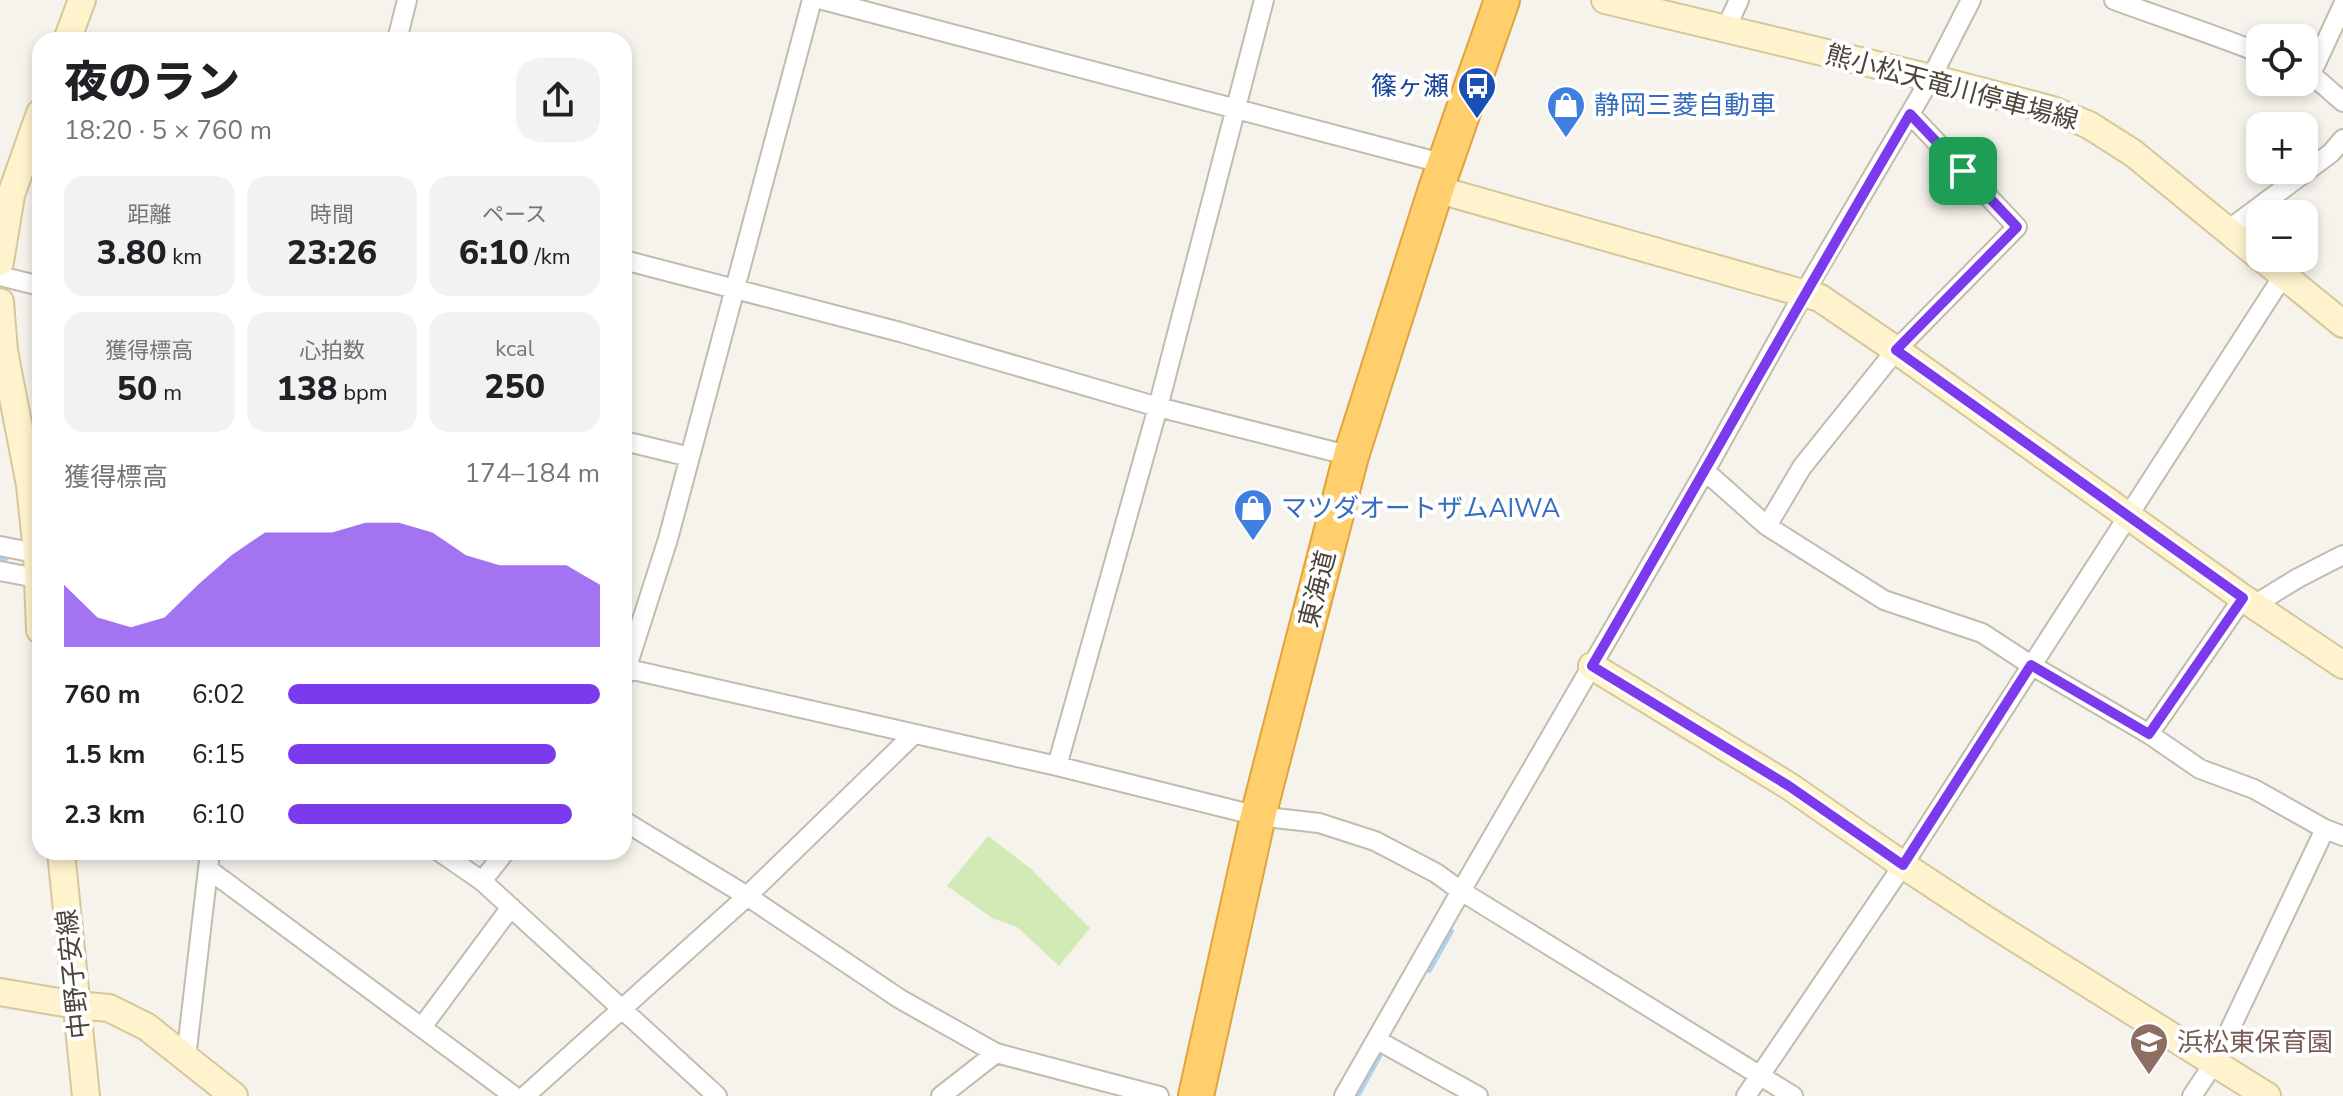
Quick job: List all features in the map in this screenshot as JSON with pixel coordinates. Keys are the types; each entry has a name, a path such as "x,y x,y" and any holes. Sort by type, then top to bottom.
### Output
{"highway":[{"name":"東海道","path":"1196,1096 1258,816 1351,456 1440,177 1502,0"}],"street":[{"path":"70,32 82,0"},
{"path":"399,32 407,0"},
{"path":"632,650 668,539 812,0"},
{"path":"823,0 1237,110 1820,298 2126,517 2343,665"},
{"path":"1057,766 1158,407 1264,0"},
{"name":"熊小松天竜川停車場線","path":"1605,0 2053,110 2089,125 2133,153 2246,245"},
{"path":"1726,28 1739,0"},
{"path":"1344,1096 1705,471 1804,293 1931,78 1971,0"},
{"path":"2114,0 2246,47"},
{"path":"2318,54 2343,5"},
{"path":"2318,81 2343,102"},
{"path":"1767,526 1802,467 1896,350 2017,227 1910,114"},
{"path":"0,262 6,193 32,132"},
{"path":"2228,230 2331,153 2343,139"},
{"path":"632,262 900,332 1158,407 1351,456"},
{"name":"熊小松天竜川停車場線","path":"2278,272 2343,324"},
{"path":"0,276 32,284"},
{"path":"1746,1096 1903,865 2283,276"},
{"path":"0,302 4,351 32,504"},
{"path":"632,443 690,457"},
{"path":"1705,471 1767,526 1884,600 1982,633 2149,734 2200,769 2254,789 2343,836"},
{"path":"0,546 32,559"},
{"path":"2149,734 2248,602 2343,555"},
{"path":"0,571 32,563"},
{"path":"1592,666 1789,786 1903,865 2267,1096"},
{"path":"632,673 1057,766 1258,816 1319,823 1375,841 1436,873 1793,1096"},
{"path":"525,1096 747,896 913,735"},
{"path":"632,826 747,896 900,999 996,1053 1159,1096"},
{"path":"2192,1096 2214,1063 2325,829"},
{"name":"中野子安線","path":"62,860 86,1096"},
{"path":"186,1058 209,860"},
{"path":"209,860 514,1096"},
{"path":"452,860 482,881 717,1096"},
{"path":"482,881 499,860"},
{"path":"422,1027 511,907"},
{"path":"0,992 109,1008 147,1027 234,1096"},
{"path":"1377,1040 1478,1096"},
{"path":"941,1096 996,1053"}],"green space":[{"path":"988,836 1031,869 1090,928 1059,966 1017,927 992,918 947,886"}],"waterway":[{"path":"0,558 5,559"},
{"path":"1429,970 1451,931"},
{"path":"1357,1096 1379,1056"}],"place":[{"name":"篠ヶ瀬","path":"1477,120"},
{"name":"静岡三菱自動車","path":"1566,139"},
{"name":"マツダオートザムAIWA","path":"1253,542"},
{"name":"浜松東保育園","path":"2149,1076"}],"route":[{"path":"1910,114 1963,171 2017,227 1896,350 2243,598 2149,734 2031,665 1903,865 1789,786 1592,666 1804,293 1910,114"}]}
